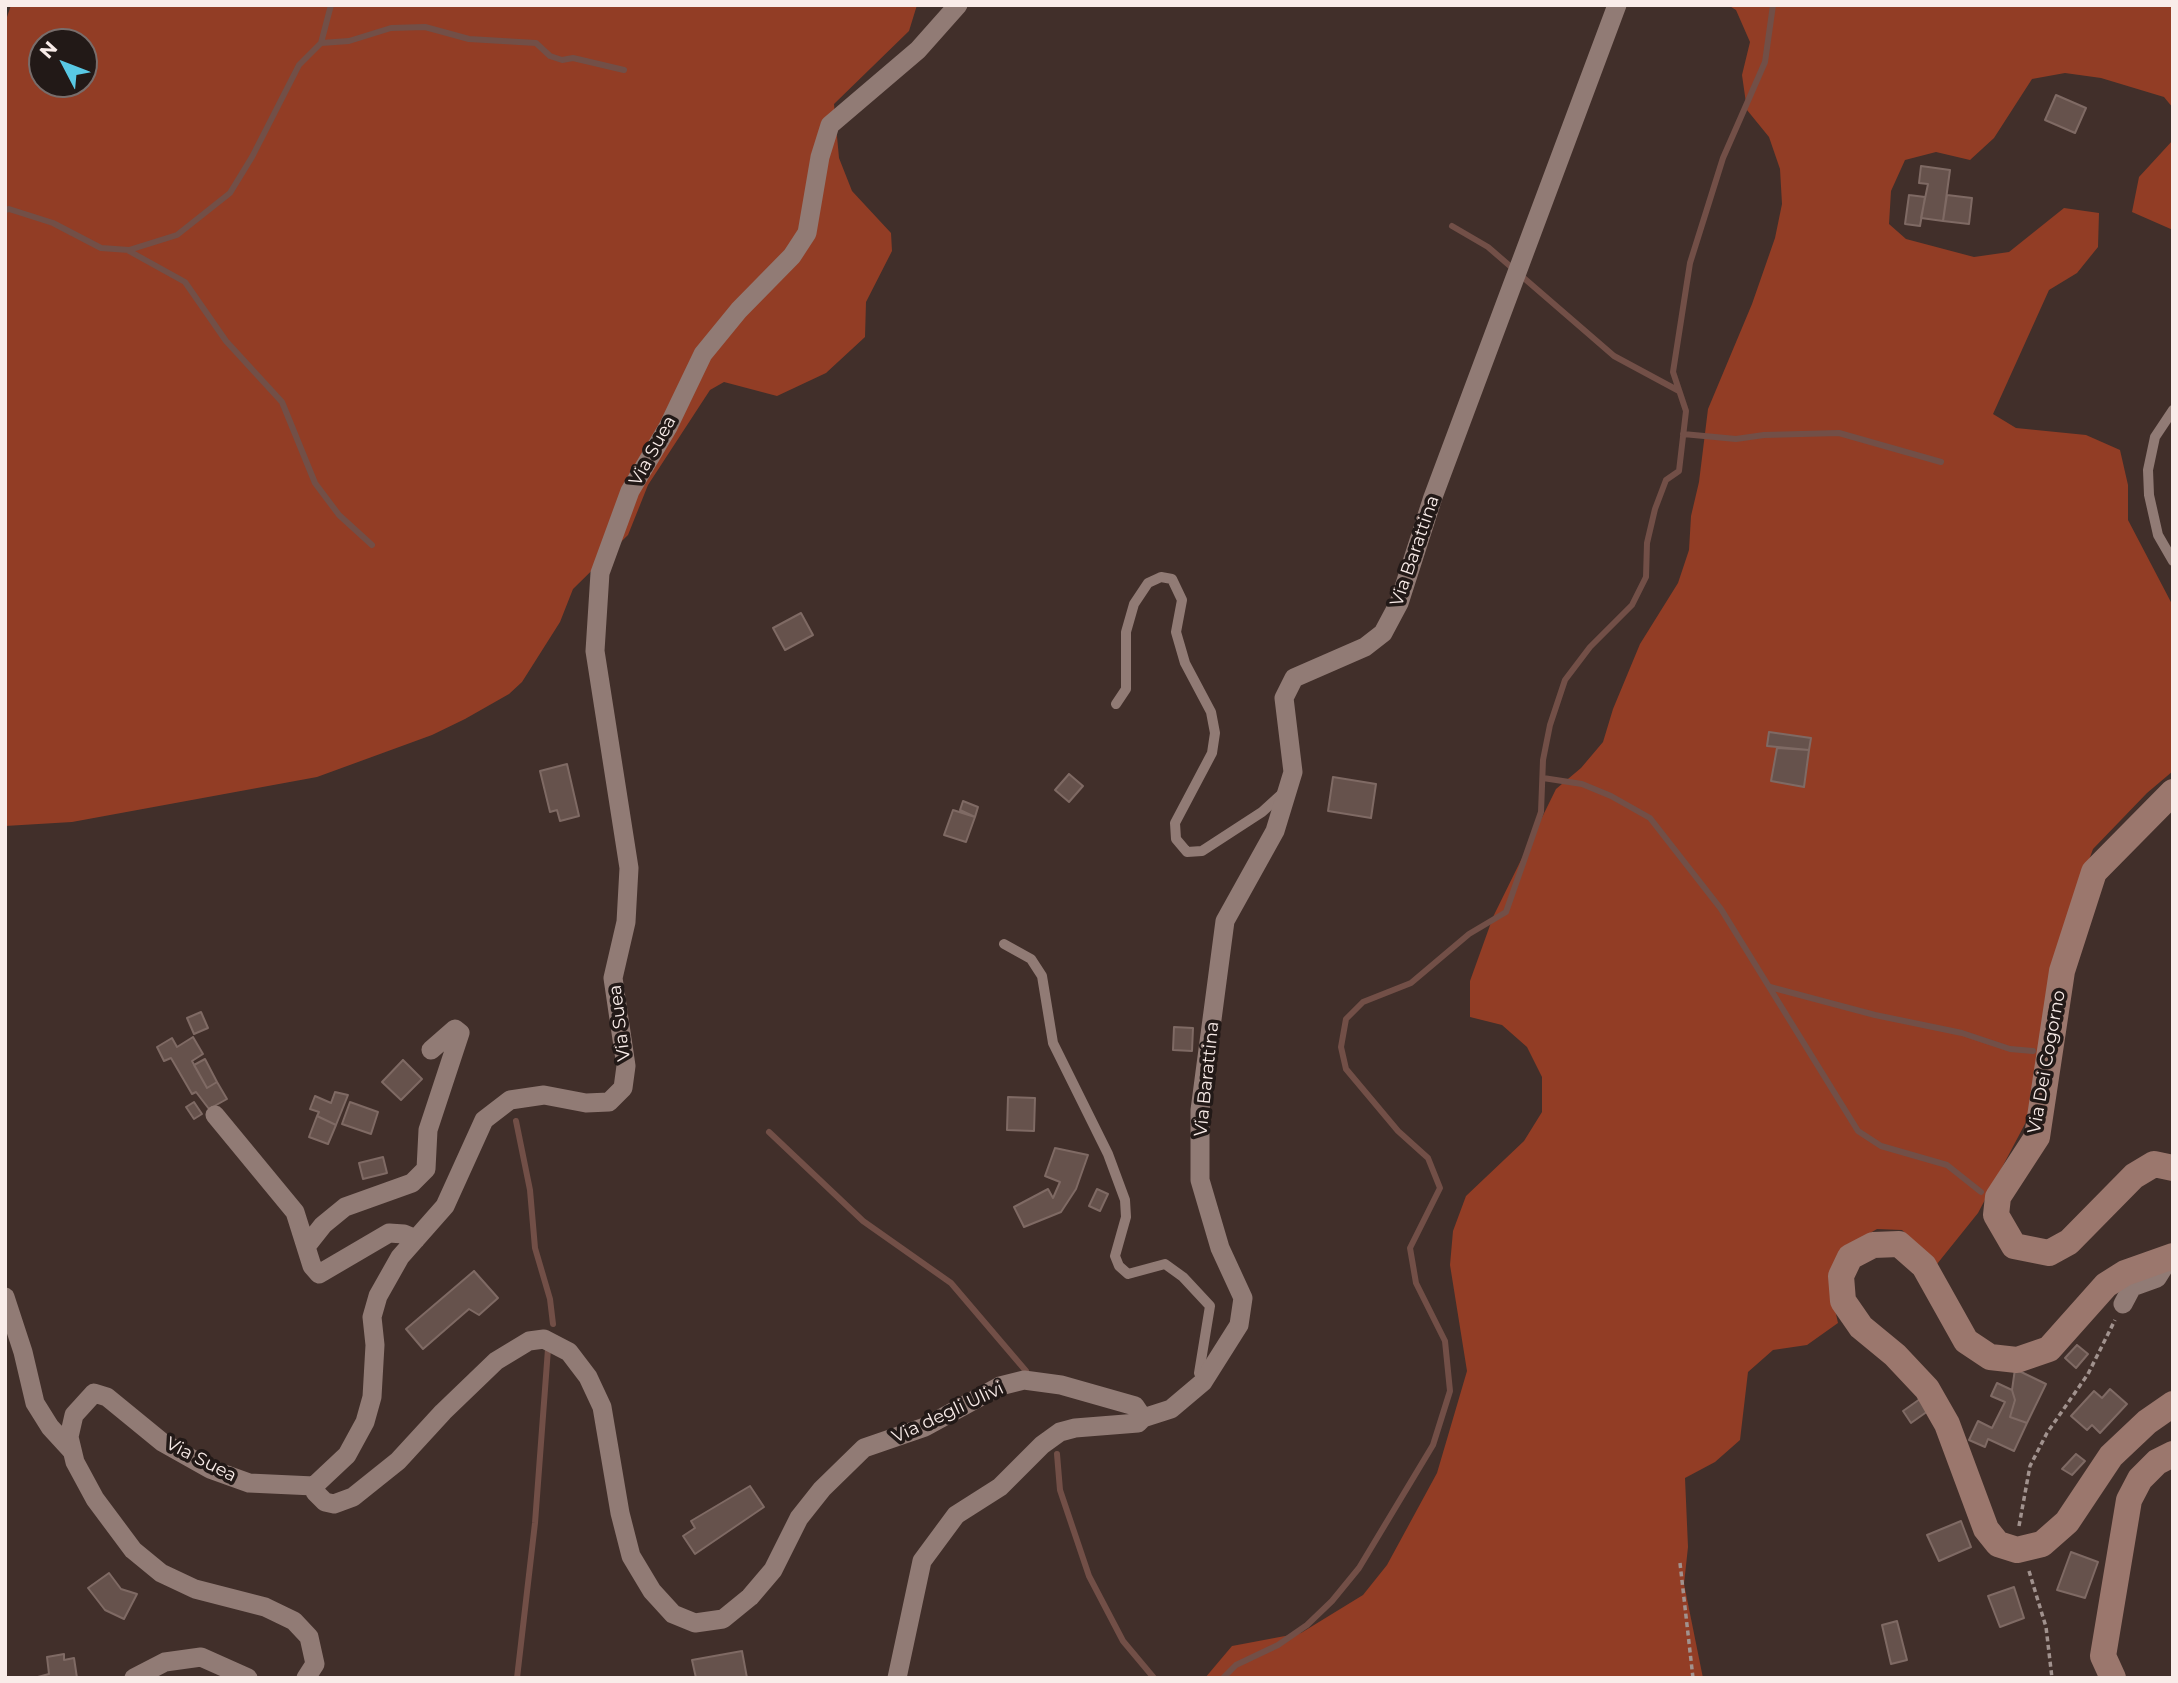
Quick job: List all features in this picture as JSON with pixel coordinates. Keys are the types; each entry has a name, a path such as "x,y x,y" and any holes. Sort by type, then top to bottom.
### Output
{"street":[{"name":"Via Suea","path":"306,1678 315,1664 309,1637 294,1621 265,1607 195,1589 160,1573 133,1550 95,1499 75,1462 69,1437 74,1416 94,1393 107,1397 162,1442 210,1469 249,1483 314,1486 347,1455 365,1422 372,1397 375,1345 372,1317 378,1296 400,1257 445,1206 484,1120 510,1100 544,1095 586,1103 609,1102 622,1088 626,1066 613,978 626,922 629,869 595,651 600,573 630,491 668,427 703,354 740,310 792,256 807,233 820,157 830,125 918,50 958,5"},
{"name":"Via Barattina","path":"1143,1418 1171,1409 1203,1382 1239,1325 1243,1297 1220,1248 1200,1180 1200,1110 1225,920 1275,831 1293,772 1284,698 1294,678 1364,647 1383,632 1399,603 1433,496 1617,5"},
{"name":"Via Dei Cogorno","path":"2173,792 2094,872 2062,971 2037,1137 1998,1197 1996,1216 2014,1246 2049,1253 2068,1242 2134,1176 2154,1164 2173,1168"},
{"path":"308,1244 323,1225 345,1207 412,1183 426,1169 428,1130 460,1033 455,1029 431,1050"},
{"path":"215,1115 295,1212 308,1244 312,1266 319,1275 342,1264 389,1233 404,1234 416,1239"},
{"path":"2172,1257 2125,1273 2106,1285 2049,1349 2017,1360 1990,1357 1966,1341 1924,1266 1899,1244 1873,1245 1850,1257 1842,1276 1843,1301 1861,1327 1895,1355 1927,1389 1947,1424 1986,1529 1998,1544 2017,1550 2042,1544 2067,1522 2111,1456 2147,1422 2173,1404"},
{"path":"2123,1304 2132,1287 2157,1278 2172,1257"},
{"path":"5,1297 23,1352 35,1403 50,1427 72,1451"},
{"name":"Via degli Ulivi","path":"314,1486 315,1492 325,1502 334,1504 353,1497 398,1461 443,1412 496,1361 529,1341 544,1339 569,1352 588,1377 602,1407 620,1513 631,1556 652,1591 673,1614 695,1623 723,1619 750,1597 773,1570 799,1518 822,1489 864,1448 925,1427 1000,1386 1024,1380 1061,1385 1135,1406 1143,1418"},
{"path":"897,1678 922,1562 956,1515 1000,1487 1042,1445 1060,1432 1074,1428 1124,1427 1138,1423 1143,1418"},
{"path":"2113,1678 2103,1656 2129,1500 2140,1479 2157,1462 2173,1454"},
{"path":"134,1678 165,1662 201,1657 248,1678"}],"lane":[{"path":"2173,410 2155,437 2148,470 2149,495 2158,535 2173,561"},
{"path":"1116,705 1126,689 1126,632 1134,604 1148,583 1161,577 1172,579 1182,600 1176,632 1185,663 1211,712 1214,733 1212,753 1175,823 1176,839 1187,852 1202,851 1262,812 1274,798 1288,790"},
{"path":"1004,944 1031,959 1042,976 1053,1043 1108,1154 1125,1200 1126,1217 1115,1256 1119,1266 1128,1274 1165,1264 1183,1277 1210,1306 1199,1373 1203,1382"}],"path":[{"path":"2052,1678 2046,1627 2022,1549 2018,1519 2030,1466 2047,1433 2088,1374 2123,1304"},
{"path":"1680,1563 1693,1678"}],"shaded area":[{"path":"11,5 917,5 909,31 834,104 839,158 852,191 891,233 892,251 866,302 865,337 826,373 777,396 724,382 710,390 648,485 628,535 573,589 560,622 522,682 509,694 432,735 317,777 72,822 5,826 5,23"},
{"path":"1728,5 2173,5 2173,108 2164,97 2101,78 2065,73 2032,79 1994,138 1970,160 1936,152 1905,160 1891,191 1889,224 1906,239 1974,257 2009,252 2064,208 2099,213 2098,247 2077,273 2049,290 1993,414 2016,428 2086,435 2120,450 2128,485 2128,520 2173,606 2173,771 2147,793 2093,849 2070,912 2027,1120 1978,1213 1933,1269 1915,1242 1902,1230 1877,1229 1846,1247 1832,1296 1838,1323 1807,1345 1773,1350 1748,1372 1740,1440 1715,1462 1685,1478 1688,1547 1684,1584 1703,1678 1205,1678 1232,1646 1301,1633 1363,1595 1387,1565 1437,1473 1467,1371 1450,1265 1453,1231 1466,1196 1524,1141 1542,1112 1542,1077 1527,1047 1502,1025 1470,1017 1470,981 1493,917 1556,789 1581,768 1603,742 1613,709 1640,644 1678,583 1689,550 1691,516 1699,482 1708,409 1752,304 1775,238 1782,204 1780,169 1769,137 1747,110 1742,75 1750,42 1736,10"},
{"path":"2173,140 2173,230 2132,212 2139,177"}],"building":[{"path":"2056,95 2086,108 2075,133 2045,120"},
{"path":"1921,166 1950,170 1943,221 1921,218 1928,184 1919,183"},
{"path":"1909,195 1925,197 1920,226 1905,224"},
{"path":"1947,195 1972,198 1969,224 1943,221"},
{"path":"801,613 813,635 785,650 773,628"},
{"path":"1769,732 1811,738 1809,750 1767,746"},
{"path":"1777,748 1809,750 1804,787 1771,781"},
{"path":"567,764 579,816 560,821 557,810 550,812 540,771"},
{"path":"1069,774 1083,786 1069,802 1055,790"},
{"path":"1333,777 1376,784 1371,818 1328,811"},
{"path":"963,801 978,807 975,817 960,810"},
{"path":"953,810 975,817 966,842 944,835"},
{"path":"201,1012 208,1028 194,1034 187,1018"},
{"path":"1174,1027 1193,1028 1192,1051 1173,1050"},
{"path":"193,1037 203,1054 192,1061 207,1088 217,1082 227,1099 209,1109 196,1092 192,1094 171,1058 164,1061 157,1047 172,1038 177,1047"},
{"path":"205,1059 217,1082 207,1088 194,1065"},
{"path":"403,1060 422,1079 401,1100 382,1082"},
{"path":"335,1092 348,1095 336,1125 317,1116 319,1112 310,1109 315,1096 331,1103"},
{"path":"1008,1097 1035,1098 1034,1131 1007,1130"},
{"path":"194,1102 202,1114 194,1119 186,1107"},
{"path":"350,1102 378,1112 371,1134 342,1124"},
{"path":"317,1116 336,1125 328,1144 309,1137"},
{"path":"1055,1148 1088,1155 1076,1189 1061,1212 1024,1227 1014,1207 1048,1189 1053,1198 1060,1182 1045,1176"},
{"path":"383,1157 387,1173 363,1179 359,1163"},
{"path":"1097,1189 1108,1194 1100,1211 1089,1206"},
{"path":"474,1271 498,1298 479,1315 469,1309 423,1349 406,1329"},
{"path":"2077,1345 2088,1354 2076,1368 2065,1358"},
{"path":"2015,1369 2046,1384 2027,1423 2010,1417 2015,1400 2012,1390"},
{"path":"1997,1383 2012,1390 2015,1400 2010,1417 2027,1423 2014,1451 1988,1439 1985,1447 1969,1440 1978,1421 1992,1428 2005,1402 1991,1396"},
{"path":"2110,1389 2127,1404 2100,1433 2092,1425 2087,1430 2071,1416 2094,1391 2102,1398"},
{"path":"1920,1399 1928,1411 1911,1423 1903,1411"},
{"path":"2076,1454 2085,1461 2072,1475 2062,1469"},
{"path":"750,1486 764,1507 695,1554 683,1536 695,1528 691,1521"},
{"path":"1961,1521 1971,1547 1939,1561 1927,1535"},
{"path":"2071,1552 2098,1562 2085,1598 2057,1590"},
{"path":"109,1573 121,1589 137,1594 124,1619 105,1610 88,1588"},
{"path":"2014,1587 2024,1618 2000,1627 1988,1596"},
{"path":"1897,1621 1907,1660 1891,1664 1882,1625"},
{"path":"742,1651 747,1678 696,1678 692,1660"},
{"path":"64,1654 64,1660 74,1658 77,1678 34,1678 49,1674 47,1657"}],"waterway":[{"path":"5,210 53,223 101,248 129,250 177,235 230,193 252,157 299,65 321,43 331,5"},
{"path":"1223,1678 1236,1665 1278,1645 1307,1625 1332,1601 1359,1568 1433,1445 1450,1391 1445,1341 1416,1283 1410,1248 1440,1188 1428,1158 1398,1131 1346,1069 1341,1047 1346,1019 1363,1002 1411,983 1469,934 1506,912 1541,812 1543,760 1550,725 1565,680 1590,647 1632,605 1646,577 1647,543 1655,509 1666,480 1679,471 1686,411 1673,372 1690,263 1723,158 1765,62 1773,5"},
{"path":"321,43 349,41 391,28 425,27 469,39 536,43 550,56 562,60 573,58 624,70"},
{"path":"1452,226 1488,247 1614,356 1679,391"},
{"path":"129,251 185,282 226,341 282,402 315,483 339,515 372,545"},
{"path":"1683,434 1736,439 1764,435 1839,433 1941,462"},
{"path":"1543,778 1582,784 1611,796 1650,818 1721,909 1858,1131 1881,1146 1947,1165 1981,1192"},
{"path":"1770,987 1875,1015 1962,1033 2010,1049 2033,1051"},
{"path":"516,1121 530,1190 535,1248 550,1299 553,1324"},
{"path":"769,1132 863,1221 951,1283 1026,1371"},
{"path":"517,1678 535,1523 548,1349"},
{"path":"1057,1454 1060,1490 1089,1576 1123,1641 1154,1678"}]}
